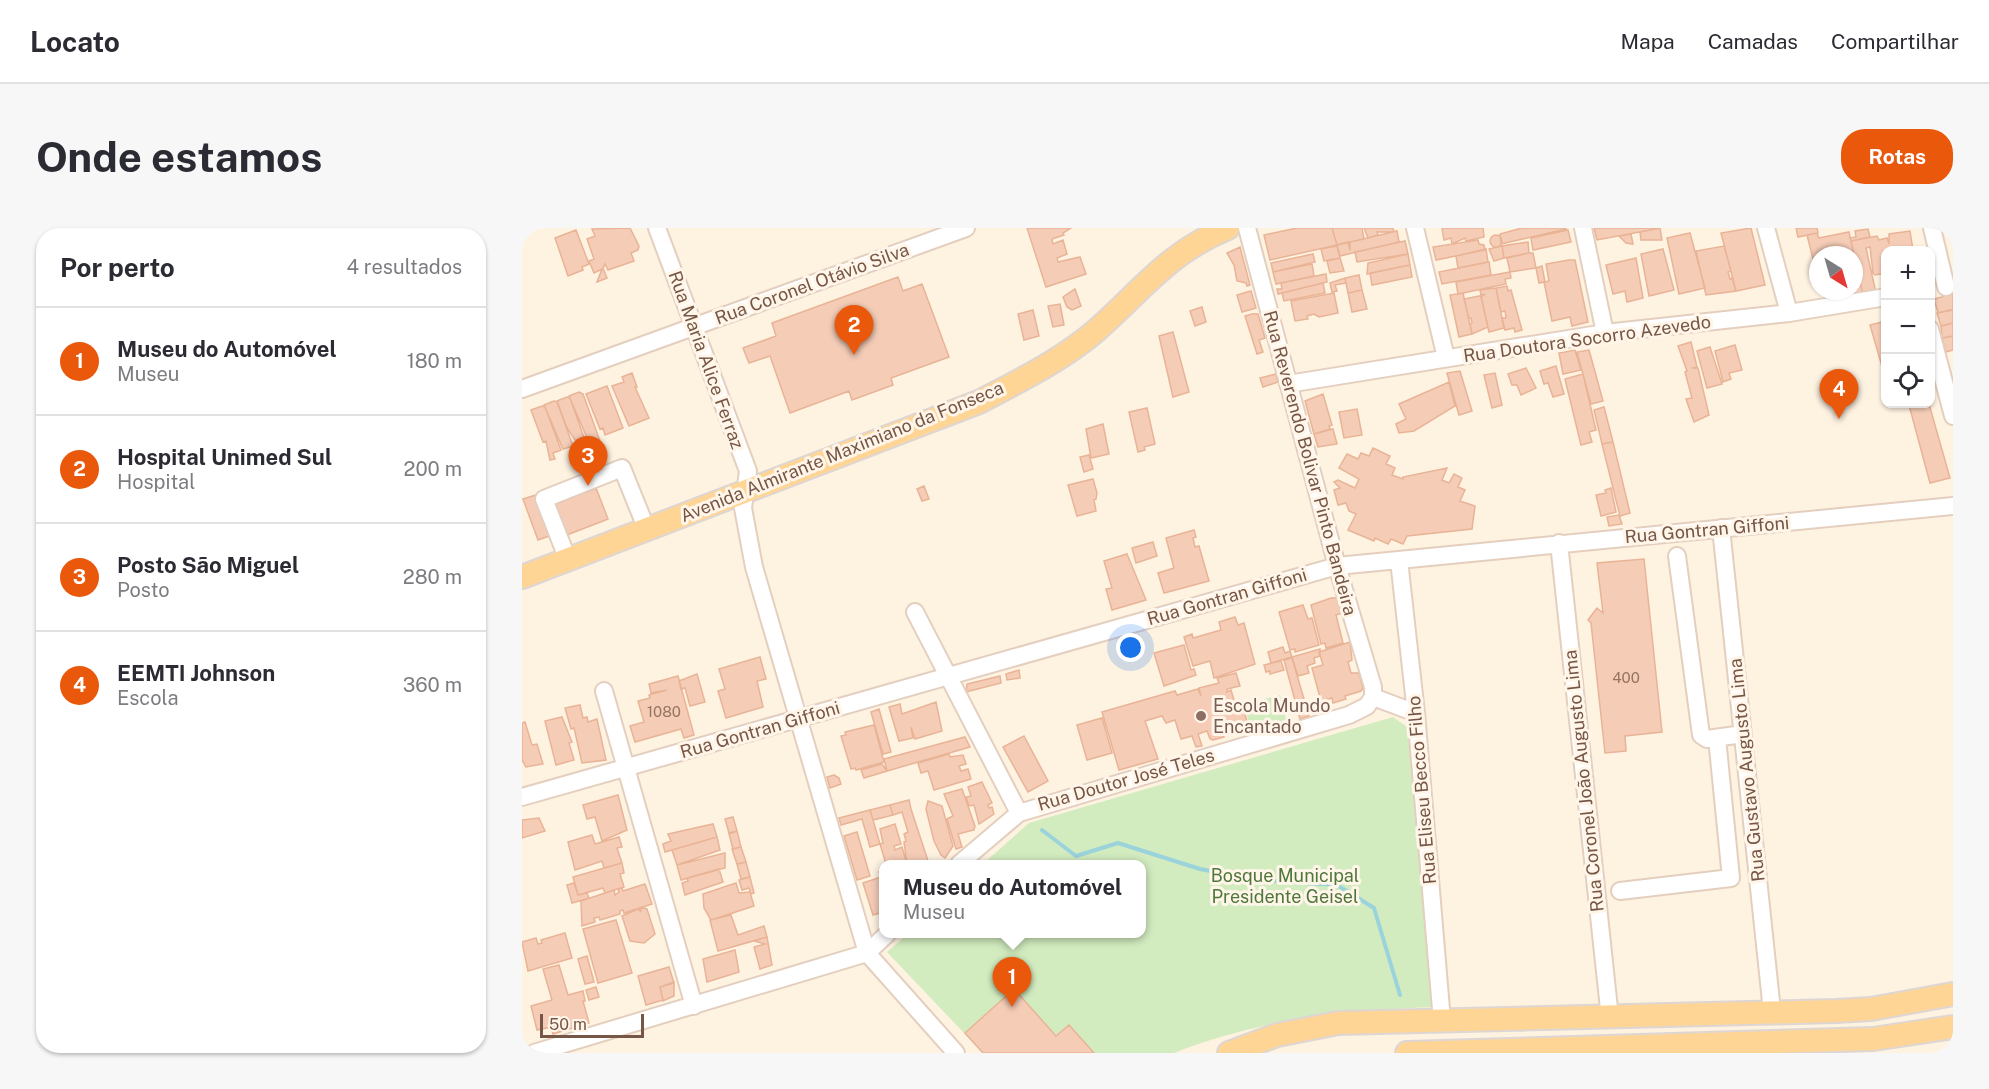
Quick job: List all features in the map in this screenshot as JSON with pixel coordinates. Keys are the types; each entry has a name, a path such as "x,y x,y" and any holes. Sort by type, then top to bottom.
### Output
{"main road":[{"name":"Avenida Almirante Maximiano da Fonseca","path":"522,577 979,402 1032,374 1096,330 1153,274 1180,254 1228,228"},
{"path":"1229,1053 1307,1028 1338,1023 1610,1018 1871,1009 1953,994"},
{"path":"1524,1020 1526,1050"},
{"path":"1449,1021 1455,1051"},
{"path":"1407,1053 1774,1048 1873,1039 1953,1027"}],"street":[{"name":"Rua Maria Alice Ferraz","path":"657,228 748,471 743,493 747,538 797,719 867,953"},
{"name":"Rua Coronel Otávio Silva","path":"522,389 966,228"},
{"name":"Rua Reverendo Bolivar Pinto Bandeira","path":"1247,228 1337,566 1373,687 1373,697"},
{"path":"1415,228 1446,358"},
{"path":"1583,228 1605,333"},
{"path":"1766,228 1789,313"},
{"path":"1932,228 1943,288"},
{"name":"Rua Doutora Socorro Azevedo","path":"1288,384 1605,333 1789,313 1881,298"},
{"path":"1935,348 1953,416"},
{"path":"568,560 544,500 622,468 647,530"},
{"name":"Rua Gontran Giffoni","path":"522,797 1337,566 1953,506"},
{"name":"Rua Gustavo Augusto Lima","path":"1721,528 1773,1011"},
{"name":"Rua Coronel João Augusto Lima","path":"1559,543 1610,1018"},
{"path":"1677,556 1700,730 1704,737 1717,738 1743,734"},
{"name":"Rua Eliseu Becco Filho","path":"1399,560 1449,1021"},
{"path":"915,612 1019,813"},
{"path":"604,691 694,1006"},
{"path":"1373,697 1416,713"},
{"name":"Rua Doutor José Teles","path":"964,860 1019,813 1359,712 1373,697"},
{"path":"1620,891 1731,878 1717,738"},
{"path":"534,1053 867,953 882,938"},
{"path":"867,953 957,1053"}],"green space":[{"path":"1280,695 1287,722 1251,731 1244,704"},
{"name":"Bosque Municipal Presidente Geisel","path":"1393,717 1407,727 1436,1007 1369,1011 1303,1019 1238,1032 1174,1053 983,1053 887,952 903,938 1146,938 1146,860 987,860 1029,823"}],"building":[{"path":"630,228 639,246 638,250 631,253 634,261 608,270 605,264 603,268 607,278 597,282 602,269 594,273 589,261 594,259 587,239 595,236 592,229"},
{"path":"1027,228 1071,228 1063,233 1064,235 1052,239 1053,244 1063,240 1067,254 1057,258 1058,262 1080,257 1086,274 1046,287"},
{"path":"1297,228 1332,228 1337,245 1270,260 1264,235"},
{"path":"1332,228 1362,228 1364,239 1337,245"},
{"path":"1364,228 1393,228 1394,232 1377,232 1378,235 1368,238"},
{"path":"1442,228 1483,228 1484,237 1466,241 1465,238 1452,244 1451,238 1444,240"},
{"path":"1522,228 1566,229 1501,244 1500,234"},
{"path":"1594,228 1661,228 1597,240"},
{"path":"1660,228 1662,240 1641,240 1640,232"},
{"path":"1751,228 1765,285 1736,291 1721,233"},
{"path":"1796,228 1817,228 1818,233 1798,237"},
{"path":"1868,229 1870,237 1851,241 1850,238 1856,237 1855,231"},
{"path":"576,230 589,264 582,267 583,270 568,276 555,238"},
{"path":"1568,230 1571,242 1533,250 1531,238"},
{"path":"1397,231 1399,242 1340,256 1337,245 1348,242 1350,250 1350,242"},
{"path":"1910,231 1912,246 1881,246 1881,274 1875,275 1870,247 1866,248 1876,293 1863,295 1863,246 1852,246 1851,241 1877,236 1879,240 1887,238 1889,244 1889,234"},
{"path":"1849,232 1852,246 1810,246 1807,235 1817,233 1819,238"},
{"path":"1690,233 1705,288 1679,294 1667,238"},
{"path":"1631,234 1633,244 1626,243 1619,236"},
{"path":"1498,235 1502,241 1498,247 1494,247 1490,239"},
{"path":"1478,240 1479,244 1484,245 1485,250 1436,260 1433,247"},
{"path":"1405,241 1408,254 1357,262 1355,252"},
{"path":"1528,242 1529,253 1504,258 1502,246"},
{"path":"1337,246 1340,258 1324,261 1321,249"},
{"path":"1502,246 1504,258 1494,261 1489,249"},
{"path":"1724,246 1731,271 1728,272 1736,291 1706,295 1696,251"},
{"path":"1240,247 1250,285 1247,286 1246,283 1237,281 1234,265 1227,253"},
{"path":"1486,249 1488,262 1458,268 1456,256"},
{"path":"1663,249 1674,290 1649,296 1641,254"},
{"path":"1533,253 1536,268 1510,272 1507,258"},
{"path":"1313,254 1315,262 1273,272 1271,263"},
{"path":"1408,254 1410,265 1367,274 1368,263"},
{"path":"1340,258 1344,271 1330,273 1327,261"},
{"path":"1636,258 1643,298 1627,302 1625,291 1613,294 1606,265"},
{"path":"1575,260 1588,322 1572,326 1570,317 1552,321 1544,282 1539,283 1536,268 1542,266 1545,282 1549,281 1546,264"},
{"path":"1489,262 1491,275 1442,284 1439,272"},
{"path":"1312,264 1314,276 1276,284 1273,272"},
{"path":"1410,265 1412,277 1372,285 1370,273"},
{"path":"1510,272 1511,278 1505,279 1506,284 1458,294 1456,282"},
{"path":"1326,274 1327,282 1278,294 1277,289 1282,289 1281,283"},
{"path":"1359,275 1362,290 1348,293 1345,278"},
{"path":"898,277 903,291 922,284 949,357 891,378 893,385 852,400 849,391 790,413 770,356 749,363 743,348 776,336 772,323"},
{"path":"1345,278 1346,283 1335,285 1337,291 1332,292 1330,283"},
{"path":"1323,283 1325,293 1284,301 1282,293"},
{"path":"1507,286 1508,291 1511,290 1522,330 1515,332 1514,328 1505,330 1502,318 1506,318 1505,311 1501,312 1496,288"},
{"path":"1496,288 1504,328 1489,332 1481,297 1485,294 1481,295 1480,290"},
{"path":"1075,289 1081,306 1072,310 1067,307 1063,297"},
{"path":"1362,290 1367,309 1352,312 1348,293"},
{"path":"1251,291 1256,308 1242,312 1237,295"},
{"path":"1334,293 1338,313 1319,317 1314,314 1307,316 1308,319 1295,321 1291,301"},
{"path":"1463,293 1472,334 1459,337 1450,295"},
{"path":"1953,294 1953,310 1938,313 1935,299"},
{"path":"1481,296 1488,327 1472,334 1471,318 1469,319 1464,299"},
{"path":"1060,304 1064,325 1053,327 1048,306"},
{"path":"1202,307 1206,322 1195,326 1190,311"},
{"path":"1033,310 1039,336 1024,340 1018,314"},
{"path":"1953,310 1953,323 1941,326 1937,313"},
{"path":"1258,314 1265,338 1259,340 1263,352 1257,354 1245,316"},
{"path":"1881,322 1881,363 1870,325"},
{"path":"1953,323 1953,336 1942,338 1941,326"},
{"path":"1173,332 1189,392 1173,397 1159,336"},
{"path":"1953,336 1953,350 1946,352 1942,338"},
{"path":"1691,342 1697,367 1692,368 1698,368 1709,415 1694,422 1686,399 1692,398 1685,372 1687,371 1678,346"},
{"path":"1735,345 1742,370 1729,373 1731,379 1723,382 1715,351"},
{"path":"1710,347 1722,384 1707,388 1697,351"},
{"path":"1575,350 1581,370 1563,374 1559,353"},
{"path":"1589,350 1603,401 1591,404 1577,352"},
{"path":"1556,366 1564,394 1553,397 1548,383 1544,384 1540,371"},
{"path":"1526,368 1536,388 1521,395 1517,385 1512,385 1508,374"},
{"path":"1460,371 1472,411 1459,415 1447,373"},
{"path":"632,373 637,387 635,387 649,418 629,426 612,386 624,382 622,377"},
{"path":"1495,373 1502,405 1492,408 1484,375"},
{"path":"1276,374 1278,382 1263,387 1260,378"},
{"path":"1583,374 1596,430 1589,432 1592,442 1581,445 1565,379"},
{"path":"1449,382 1455,406 1414,431 1399,433 1396,424 1406,419 1399,404"},
{"path":"607,386 623,428 605,435 603,428 600,429 586,394"},
{"path":"579,392 583,394 600,441 587,446 585,440 588,440 569,396"},
{"path":"1323,394 1332,425 1329,426 1330,429 1314,434 1305,401"},
{"path":"570,398 587,446 581,449 567,428 557,401"},
{"path":"557,402 573,446 563,449 544,405"},
{"path":"545,407 561,450 553,453 555,459 550,460 546,441 543,442 531,410"},
{"path":"1604,407 1613,442 1602,444 1594,410"},
{"path":"1147,408 1155,444 1144,447 1145,450 1138,452 1129,412"},
{"path":"1910,408 1930,408 1950,478 1930,483"},
{"path":"1357,409 1362,435 1344,438 1339,412"},
{"path":"1103,424 1109,454 1091,458 1086,429"},
{"path":"1333,429 1337,444 1318,447 1314,434"},
{"path":"1613,442 1630,513 1620,516 1602,444"},
{"path":"1373,448 1390,456 1386,464 1395,468 1392,475 1403,479 1403,477 1447,468 1442,480 1449,483 1454,474 1462,478 1458,487 1465,490 1460,501 1475,506 1472,529 1407,536 1403,544 1391,539 1388,544 1375,538 1374,541 1348,530 1356,514 1349,511 1346,503 1338,505 1334,490 1340,488 1334,482 1338,480 1355,488 1359,479 1339,468 1347,454 1358,459 1361,453 1369,456"},
{"path":"1089,455 1093,469 1084,472 1080,457"},
{"path":"1093,479 1097,493 1094,500 1096,511 1077,516 1068,485"},
{"path":"924,486 929,499 922,501 917,489"},
{"path":"596,488 608,519 554,540 552,535 538,540 523,499 539,494 544,509"},
{"path":"1611,488 1616,512 1601,516 1596,495 1606,493 1605,490"},
{"path":"1619,515 1622,524 1609,526 1607,517"},
{"path":"1194,530 1195,547 1199,546 1209,581 1164,593 1158,573 1174,568 1166,538"},
{"path":"1153,542 1157,556 1136,563 1132,548"},
{"path":"1127,554 1146,600 1112,610 1106,589 1112,588 1104,561"},
{"path":"1644,559 1662,732 1625,736 1626,751 1605,753 1591,623 1588,620 1597,608 1603,613 1597,563"},
{"path":"1338,598 1342,613 1336,615 1343,643 1326,648 1325,643 1321,644 1311,605"},
{"path":"1303,605 1308,619 1312,618 1319,645 1295,652 1295,649 1290,650 1279,612"},
{"path":"1235,617 1238,625 1244,623 1255,664 1214,678 1210,661 1193,666 1184,637 1192,634 1193,638 1221,630 1219,622"},
{"path":"1350,642 1352,660 1348,662 1351,673 1359,673 1363,688 1361,691 1345,696 1346,699 1333,703 1332,698 1321,701 1312,668 1323,665 1319,652"},
{"path":"1184,645 1191,670 1194,669 1196,675 1164,686 1154,653"},
{"path":"1283,647 1285,653 1290,651 1292,657 1271,663 1268,652"},
{"path":"1320,649 1320,656 1314,658 1315,663 1307,666 1309,673 1298,676 1292,657"},
{"path":"760,657 766,679 757,681 763,707 726,718 718,691 725,689 719,669"},
{"path":"1292,658 1309,716 1300,719 1284,660"},
{"path":"1281,661 1284,670 1270,674 1270,671 1266,672 1264,665"},
{"path":"1019,670 1020,678 1007,680 1006,674"},
{"path":"1236,673 1240,686 1227,689 1227,692 1231,690 1237,710 1243,708 1249,728 1232,733 1231,729 1222,732 1224,737 1213,740 1210,739 1207,731 1198,734 1202,746 1196,747 1192,736 1181,739 1175,720 1166,723 1162,716 1145,721 1158,759 1119,770 1102,712 1175,691 1177,695 1198,689 1201,696 1199,688 1219,683 1217,678"},
{"path":"697,674 705,702 690,706 685,688 681,689 679,681"},
{"path":"678,676 694,735 684,738 681,729 635,742 630,726 644,722 638,701 667,690 651,693 649,684"},
{"path":"1000,676 1001,683 966,692 967,684"},
{"path":"936,702 942,731 915,739 911,727 913,738 899,741 889,707 900,704 902,714"},
{"path":"580,705 583,718 587,717 588,722 597,719 606,760 582,763 574,728 571,729 565,708"},
{"path":"879,709 891,752 883,754 871,712"},
{"path":"562,717 572,742 569,743 574,760 556,765 545,721"},
{"path":"1102,718 1112,753 1087,760 1077,725"},
{"path":"525,722 532,745 537,744 543,764 526,767 522,760 522,723"},
{"path":"874,725 884,762 856,770 851,769 841,736 846,735 845,732"},
{"path":"1024,736 1048,781 1028,792 1003,747"},
{"path":"965,737 970,747 887,771 884,759"},
{"path":"949,754 950,757 963,755 966,764 959,766 961,771 968,769 971,779 934,790 928,771 921,773 918,763"},
{"path":"882,764 887,771 864,778 861,770"},
{"path":"834,775 839,778 841,784 830,788 827,777"},
{"path":"982,782 992,803 988,805 989,808 992,807 994,814 979,824 974,805 969,806 966,797 971,796 968,787"},
{"path":"962,789 975,826 974,830 958,834 962,847 956,849 947,819 953,816 944,794"},
{"path":"618,795 627,830 602,841 595,817 587,819 583,805"},
{"path":"909,800 928,860 906,860 904,834 908,832 902,812 893,815 890,805"},
{"path":"928,801 942,806 953,846 945,858 934,841 926,809"},
{"path":"890,805 893,815 873,820 870,810"},
{"path":"870,810 880,844 870,847 862,819 841,825 839,818"},
{"path":"733,817 737,831 729,833 725,819"},
{"path":"539,818 545,831 522,838 522,820"},
{"path":"713,824 717,837 665,852 663,844 671,841 668,834"},
{"path":"895,824 901,844 894,846 895,850 902,847 906,860 885,860 880,844 883,843 880,829"},
{"path":"737,831 741,847 733,849 729,834"},
{"path":"857,832 870,876 857,880 844,836"},
{"path":"592,835 595,844 619,837 622,847 617,848 622,863 604,868 602,861 575,870 568,842"},
{"path":"717,837 720,850 677,865 672,850"},
{"path":"741,847 746,862 737,864 732,849"},
{"path":"725,853 725,868 681,880 677,865"},
{"path":"746,862 750,877 741,879 737,864"},
{"path":"622,863 624,873 620,874 624,887 605,893 603,888 578,895 573,877"},
{"path":"719,869 723,882 685,895 682,883 688,881 687,878"},
{"path":"750,877 754,893 751,894 749,888 742,890 739,880"},
{"path":"879,878 879,913 873,915 863,883"},
{"path":"574,883 578,895 587,893 589,898 572,903 567,885"},
{"path":"736,883 739,893 750,892 754,906 711,920 704,908 703,894"},
{"path":"645,884 652,904 624,913 623,910 620,914 600,920 599,917 594,918 595,922 582,926 581,901 614,890 615,895 619,892 618,889 622,888 623,891"},
{"path":"638,909 641,912 640,909 647,909 655,934 644,943 630,941 622,916"},
{"path":"731,915 738,935 764,926 767,937 718,951 710,920"},
{"path":"616,920 632,973 598,983 583,929"},
{"path":"565,933 572,958 528,971 522,942 536,938 538,944 542,943 541,940"},
{"path":"767,937 772,965 760,969 754,947 765,944 754,941"},
{"path":"735,950 739,972 707,982 703,959"},
{"path":"587,956 594,982 585,984 578,959"},
{"path":"559,965 568,995 583,991 585,1001 583,1001 589,1023 553,1034 551,1027 537,1030 531,1006 552,1000 543,969"},
{"path":"669,967 674,983 660,987 663,1000 646,1005 638,976"},
{"path":"674,982 674,996 663,1001 660,987"},
{"path":"596,987 599,997 589,1000 586,990"},
{"path":"1014,989 1056,1036 1069,1025 1094,1053 983,1053 965,1033"}],"waterway":[{"path":"1042,830 1076,856 1118,843 1200,869 1258,880 1337,885 1374,908 1400,995"}],"place":[{"name":"Hospital Unimed Sul","path":"854,355"},
{"name":"EEMTI Johnson","path":"1839,419"},
{"name":"Posto São Miguel","path":"588,486"},
{"name":"Escola Mundo Encantado","path":"1201,716"},
{"name":"Museu do Automóvel","path":"1012,1007"}]}
